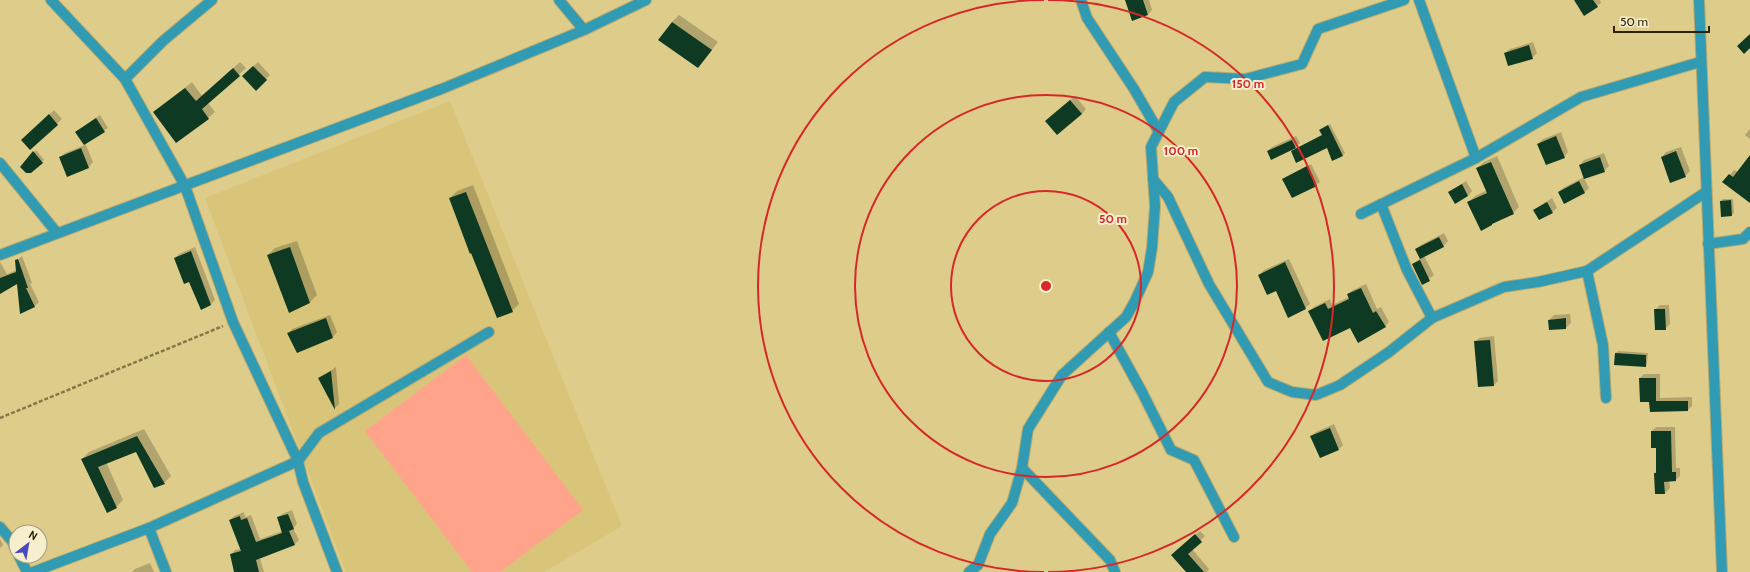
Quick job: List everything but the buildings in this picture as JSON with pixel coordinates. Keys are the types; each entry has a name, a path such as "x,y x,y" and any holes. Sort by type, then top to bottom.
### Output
{"street":[{"path":"51,0 125,79 185,186 233,322 298,461 303,482 337,572"},
{"path":"125,79 163,41 212,0"},
{"path":"559,0 584,30"},
{"path":"0,255 444,88 584,30 646,0"},
{"path":"1081,0 1087,18 1134,89 1159,132"},
{"path":"970,572 978,565 990,534 1012,503 1022,468 1028,429 1062,375 1126,317 1136,301 1148,272 1155,206 1151,147 1174,102 1205,77 1245,79 1302,64 1318,29 1404,0"},
{"path":"1419,0 1476,158"},
{"path":"1699,0 1700,62 1722,572"},
{"path":"1361,214 1476,158 1581,97 1700,62"},
{"path":"0,163 58,234"},
{"path":"1153,179 1168,197 1209,284 1268,382 1292,392 1316,395 1340,385 1389,352 1432,318 1504,287 1538,282 1587,271 1706,192"},
{"path":"1381,204 1407,270 1432,318"},
{"path":"1708,244 1743,239 1750,232"},
{"path":"1587,271 1603,345 1606,398"},
{"path":"33,572 149,528 298,461 319,433 489,332"},
{"path":"1109,332 1142,392 1171,450 1194,460 1234,537"},
{"path":"1022,468 1110,560 1114,572"},
{"path":"0,527 8,536"},
{"path":"149,528 166,572"}],"path":[{"path":"0,418 233,322"}],"shaded area":[{"path":"450,101 622,526 544,572 346,572 205,198"},
{"path":"466,355 583,510 500,572 472,572 365,431"}]}
